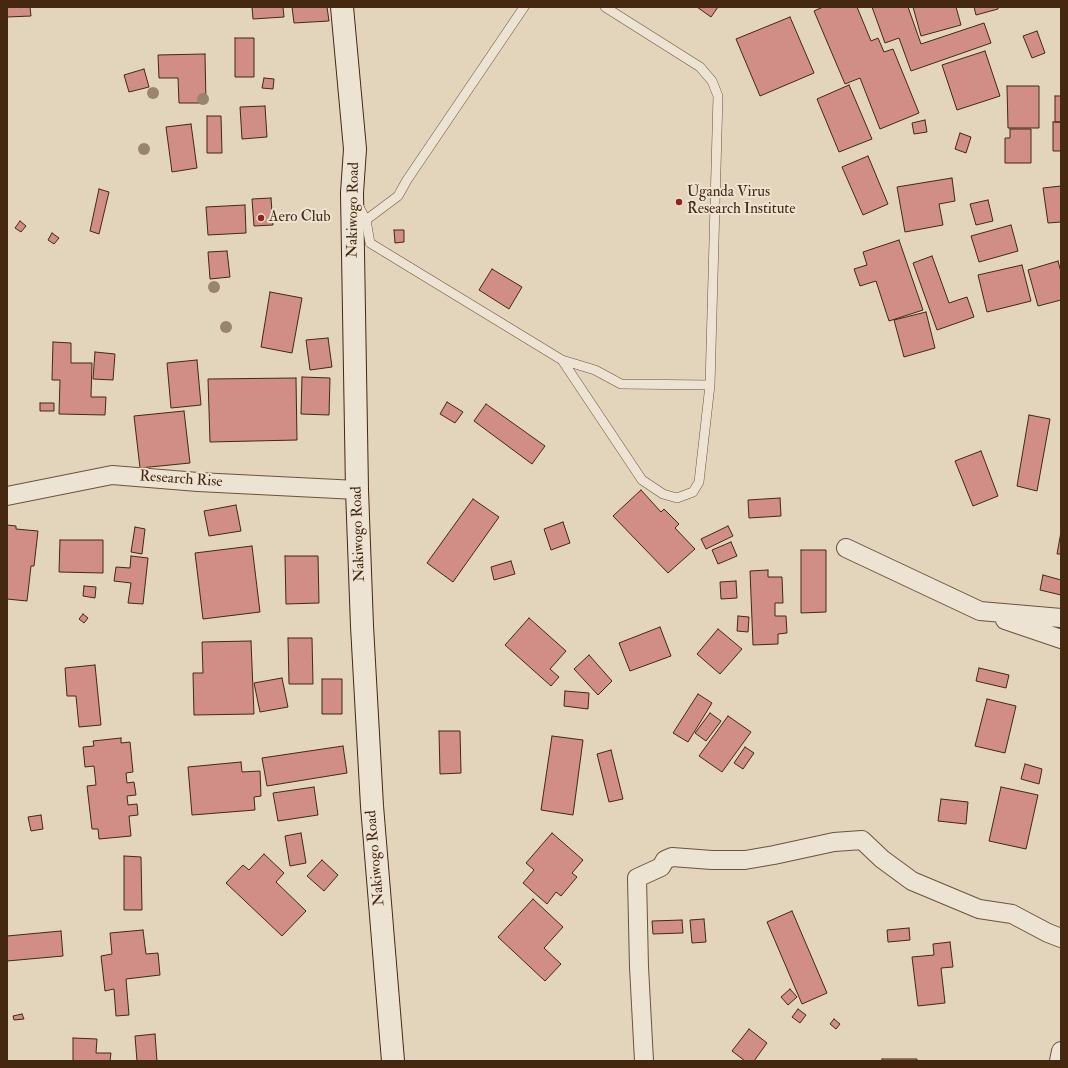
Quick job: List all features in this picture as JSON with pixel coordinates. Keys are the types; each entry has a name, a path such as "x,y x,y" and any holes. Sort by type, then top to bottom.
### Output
{"street":[{"name":"Nakiwogo Road","path":"342,7 355,149 352,193 357,490 362,626 372,806 393,1061"},
{"name":"Research Rise","path":"7,496 112,475 206,482 357,490"},
{"path":"846,548 980,611 1061,639"},
{"path":"980,611 1061,618"},
{"path":"644,1061 639,967 637,878 660,867 665,860 672,857 712,860 745,860 834,842 862,840 882,859 912,881 979,909 1012,914 1048,933 1061,938"},
{"path":"1060,1061 1061,1051"}],"lane":[{"path":"366,220 398,196 415,168 524,7"},
{"path":"562,360 642,480 663,494 677,498 693,492 699,482 710,385 718,96 712,81 700,67 605,7"},
{"path":"352,193 366,220 370,243 562,360 595,370 621,384 710,385"}],"building":[{"path":"7,7 30,7 31,16 7,17"},
{"path":"252,7 283,7 284,17 253,19"},
{"path":"292,7 327,7 329,21 294,23"},
{"path":"697,7 718,7 711,17"},
{"path":"823,7 857,7 871,41 878,38 884,52 893,49 919,113 880,129 860,78 845,84 814,11"},
{"path":"872,7 908,7 921,44 984,23 991,43 911,71 899,38 885,43"},
{"path":"913,7 956,7 961,25 921,36"},
{"path":"974,7 998,7 998,9 976,15"},
{"path":"790,17 814,73 760,96 736,39"},
{"path":"1037,31 1045,53 1032,58 1023,36"},
{"path":"235,38 254,38 254,77 235,77"},
{"path":"985,51 1000,96 957,110 942,65"},
{"path":"205,54 206,103 179,103 178,78 159,78 158,55"},
{"path":"144,69 149,87 129,92 124,75"},
{"path":"264,78 274,79 273,89 262,88"},
{"path":"849,85 872,139 839,152 817,99"},
{"path":"1007,86 1039,86 1039,128 1008,128"},
{"path":"1055,96 1061,96 1061,122 1055,122"},
{"path":"265,106 267,137 242,139 240,107"},
{"path":"207,116 221,116 222,153 207,153"},
{"path":"925,120 927,132 914,134 912,123"},
{"path":"1053,122 1061,122 1061,151 1053,151"},
{"path":"191,124 197,168 172,172 166,127"},
{"path":"1010,129 1031,129 1031,163 1005,163 1005,138 1010,138"},
{"path":"960,133 971,137 966,153 955,149"},
{"path":"868,156 888,204 863,215 842,167"},
{"path":"952,178 955,201 939,204 943,225 905,232 897,187"},
{"path":"1061,186 1061,222 1048,223 1043,188"},
{"path":"99,189 109,192 99,234 90,231"},
{"path":"271,198 273,225 254,226 252,199"},
{"path":"988,200 993,221 976,225 970,204"},
{"path":"245,205 246,233 208,235 206,207"},
{"path":"20,221 26,226 21,232 15,228"},
{"path":"1011,225 1018,251 979,262 971,236"},
{"path":"394,230 404,230 404,242 395,243"},
{"path":"52,233 59,238 54,244 48,240"},
{"path":"899,240 923,310 889,321 876,281 860,286 854,269 867,265 863,252"},
{"path":"227,251 230,277 210,279 208,252"},
{"path":"932,256 949,303 967,297 974,317 937,330 913,263"},
{"path":"1058,261 1061,272 1061,300 1038,306 1028,270"},
{"path":"1022,265 1031,301 987,312 978,275"},
{"path":"492,269 522,287 509,309 479,290"},
{"path":"270,292 302,298 292,353 261,347"},
{"path":"926,312 935,348 904,357 894,320"},
{"path":"328,338 332,367 310,370 306,340"},
{"path":"53,342 71,343 71,363 92,363 91,397 106,397 105,415 59,414 60,380 52,380"},
{"path":"95,352 115,354 113,380 93,379"},
{"path":"197,360 201,405 171,408 167,363"},
{"path":"302,377 330,378 329,415 301,414"},
{"path":"296,378 297,440 210,442 208,379"},
{"path":"447,402 463,412 455,423 440,414"},
{"path":"40,403 54,403 54,411 40,411"},
{"path":"486,404 545,446 532,464 474,421"},
{"path":"184,411 190,463 140,468 134,416"},
{"path":"1029,415 1050,419 1037,491 1017,486"},
{"path":"981,451 998,496 973,506 955,461"},
{"path":"641,490 661,512 664,509 679,524 675,528 695,549 668,573 613,516"},
{"path":"780,498 781,516 749,518 748,500"},
{"path":"473,499 499,517 453,582 427,563"},
{"path":"236,505 241,531 209,536 204,511"},
{"path":"563,522 570,543 551,550 544,529"},
{"path":"7,525 16,526 16,529 38,531 34,566 31,566 27,601 7,599"},
{"path":"728,526 733,536 706,549 701,539"},
{"path":"135,527 145,529 142,554 131,552"},
{"path":"1061,532 1061,554 1057,554"},
{"path":"60,540 103,540 103,573 59,572"},
{"path":"731,542 737,556 718,564 712,550"},
{"path":"252,546 260,612 203,619 195,553"},
{"path":"801,550 826,550 826,612 801,613"},
{"path":"131,556 148,558 143,604 128,603 131,583 114,581 116,567 130,568"},
{"path":"285,556 318,556 319,603 286,604"},
{"path":"511,561 515,574 494,580 491,567"},
{"path":"768,570 768,577 782,577 783,603 775,603 775,616 786,616 787,633 778,634 778,644 753,645 750,571"},
{"path":"1043,575 1061,580 1061,595 1040,590"},
{"path":"736,581 737,598 721,599 720,582"},
{"path":"84,586 96,587 95,598 83,596"},
{"path":"83,614 88,618 84,623 79,619"},
{"path":"738,616 749,617 748,632 737,631"},
{"path":"529,618 566,651 550,669 559,677 551,686 505,645"},
{"path":"660,627 671,656 630,671 619,643"},
{"path":"718,629 742,649 720,674 697,654"},
{"path":"288,638 312,638 313,684 289,684"},
{"path":"251,641 254,714 194,715 193,673 203,673 202,642"},
{"path":"589,655 612,681 598,695 574,669"},
{"path":"95,665 101,725 79,727 76,696 67,696 65,668"},
{"path":"979,668 1009,675 1006,688 976,681"},
{"path":"282,678 288,707 260,712 254,683"},
{"path":"322,679 342,679 342,714 322,714"},
{"path":"565,691 589,693 588,709 564,706"},
{"path":"698,694 712,703 688,742 673,733"},
{"path":"987,699 1016,706 1005,753 975,746"},
{"path":"710,713 721,721 706,741 695,733"},
{"path":"728,716 751,732 722,772 699,756"},
{"path":"439,731 460,731 461,773 440,774"},
{"path":"552,736 583,740 573,815 541,810"},
{"path":"121,738 121,743 130,742 133,772 126,773 127,783 134,782 136,795 127,796 128,805 137,804 138,815 129,816 131,836 99,839 98,829 92,829 87,786 96,785 94,766 85,767 83,747 94,746 93,741"},
{"path":"343,746 347,773 267,786 262,758"},
{"path":"745,747 754,753 743,769 734,763"},
{"path":"611,750 623,799 609,802 597,754"},
{"path":"241,762 242,772 260,771 261,796 254,797 255,810 192,815 188,767"},
{"path":"1025,764 1042,769 1039,784 1021,779"},
{"path":"314,787 318,815 278,821 273,793"},
{"path":"1001,787 1038,795 1026,849 989,841"},
{"path":"941,799 968,802 966,824 938,821"},
{"path":"41,815 43,829 31,831 28,817"},
{"path":"301,833 306,863 290,866 285,836"},
{"path":"552,833 583,860 572,873 577,877 561,896 556,892 547,904 523,883 534,870 526,863"},
{"path":"264,854 284,873 276,882 306,911 282,936 226,883 243,865 249,870"},
{"path":"124,856 141,857 142,910 124,910"},
{"path":"322,860 338,875 324,891 307,876"},
{"path":"533,899 563,927 544,948 561,964 545,981 498,937"},
{"path":"792,911 827,993 802,1004 767,922"},
{"path":"704,919 706,942 692,943 690,920"},
{"path":"682,920 683,933 653,934 652,921"},
{"path":"909,928 910,940 888,942 887,930"},
{"path":"143,930 146,954 158,953 160,975 126,979 129,1015 116,1016 114,989 105,991 101,956 112,954 110,933"},
{"path":"61,931 63,956 7,961 7,936"},
{"path":"950,942 953,967 941,968 945,1003 918,1006 912,957 934,955 933,944"},
{"path":"790,989 797,997 788,1005 781,997"},
{"path":"798,1009 806,1015 800,1023 792,1017"},
{"path":"22,1014 24,1019 14,1020 13,1016"},
{"path":"834,1019 840,1024 836,1029 830,1024"},
{"path":"749,1029 767,1043 754,1061 745,1061 732,1051"},
{"path":"155,1034 157,1061 137,1061 135,1036"},
{"path":"73,1038 97,1039 96,1053 111,1053 110,1061 73,1061"},
{"path":"882,1059 917,1059 917,1061 882,1061"}],"place":[{"name":"Uganda Virus Research Institute","path":"679,202"},
{"name":"Aero Club","path":"261,218"}]}
